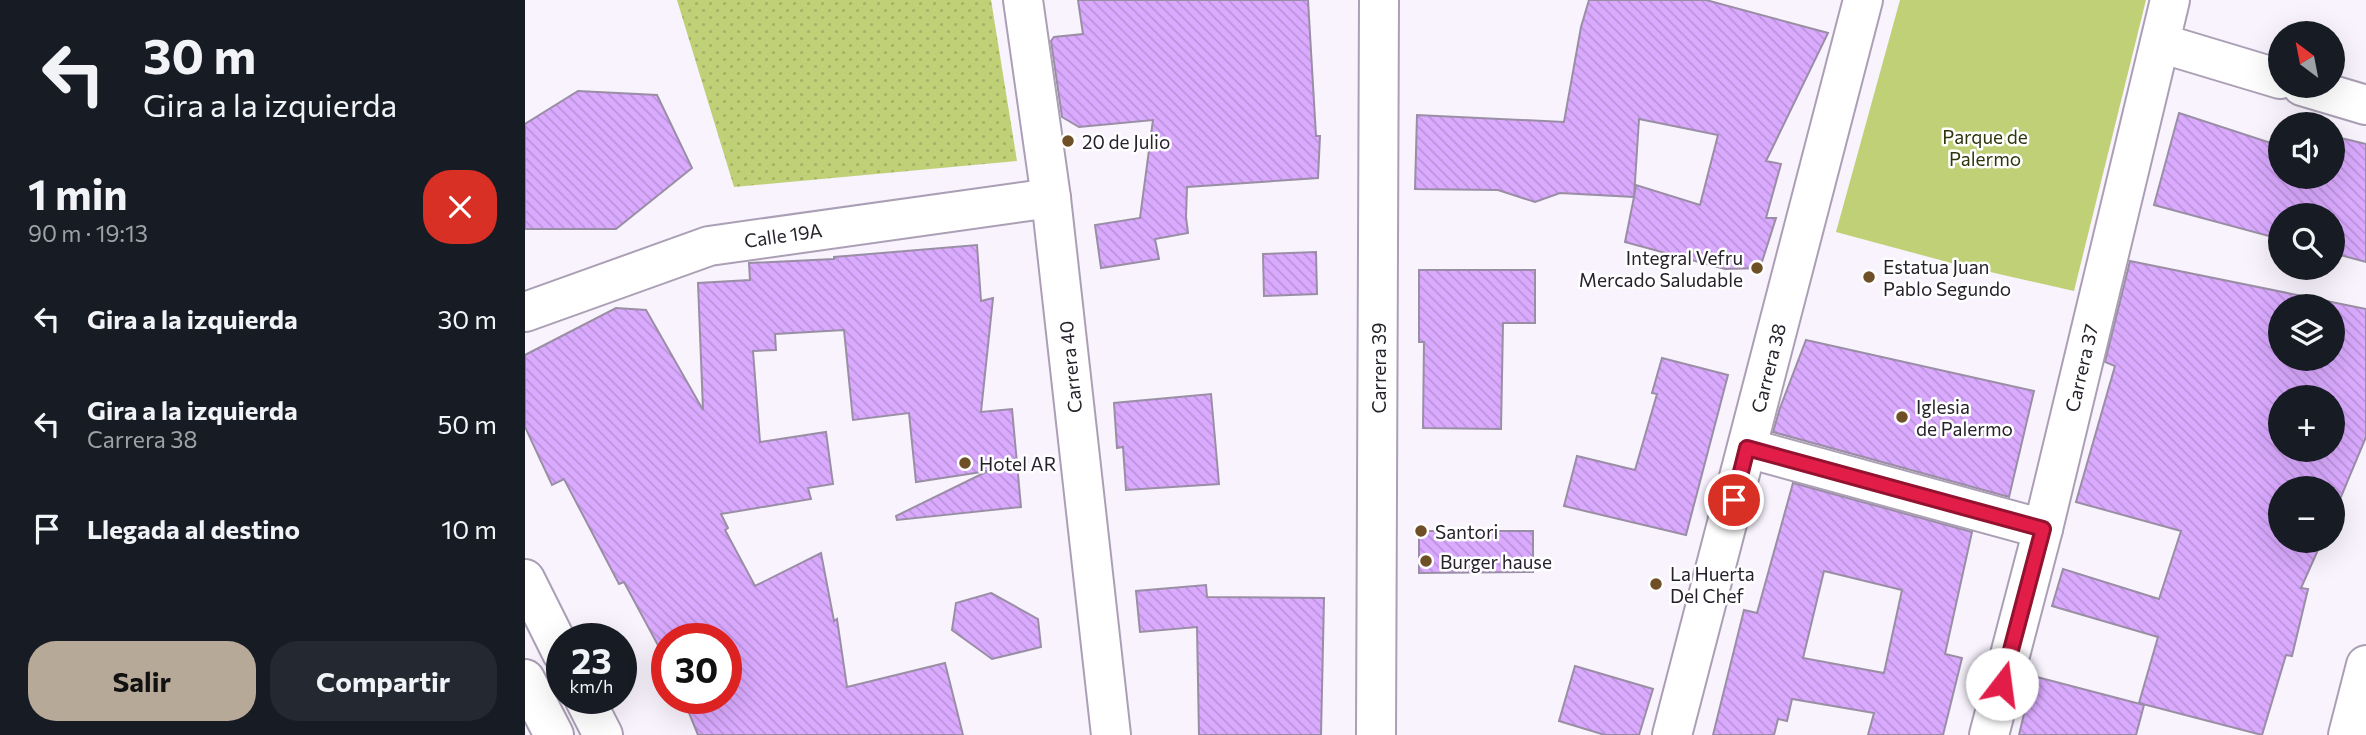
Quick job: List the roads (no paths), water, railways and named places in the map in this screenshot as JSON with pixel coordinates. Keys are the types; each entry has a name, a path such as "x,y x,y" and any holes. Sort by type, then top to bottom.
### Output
{"street":[{"name":"Carrera 40","path":"1023,0 1051,198 1111,735"},
{"name":"Carrera 39","path":"1376,735 1379,0"},
{"name":"Carrera 38","path":"1672,735 1863,0"},
{"name":"Carrera 37","path":"1989,735 2043,529 2170,0"},
{"path":"2159,43 2268,75"},
{"path":"2342,98 2366,105"},
{"name":"Calle 19A","path":"525,312 709,246 1051,198"},
{"path":"1747,448 2043,529"},
{"path":"525,579 547,623"},
{"path":"2348,735 2366,664"},
{"path":"525,679 554,735"},
{"path":"593,714 603,735"}],"place":[{"name":"20 de Julio","path":"1068,141"},
{"name":"Integral Vefru Mercado Saludable","path":"1757,268"},
{"name":"Estatua Juan Pablo Segundo","path":"1869,277"},
{"name":"Iglesia de Palermo","path":"1902,417"},
{"name":"Hotel AR","path":"965,463"},
{"name":"Santori","path":"1421,531"},
{"name":"Burger hause","path":"1426,561"},
{"name":"La Huerta Del Chef","path":"1656,584"}],"park label":[{"name":"Parque de Palermo","path":"1985,147"}]}
